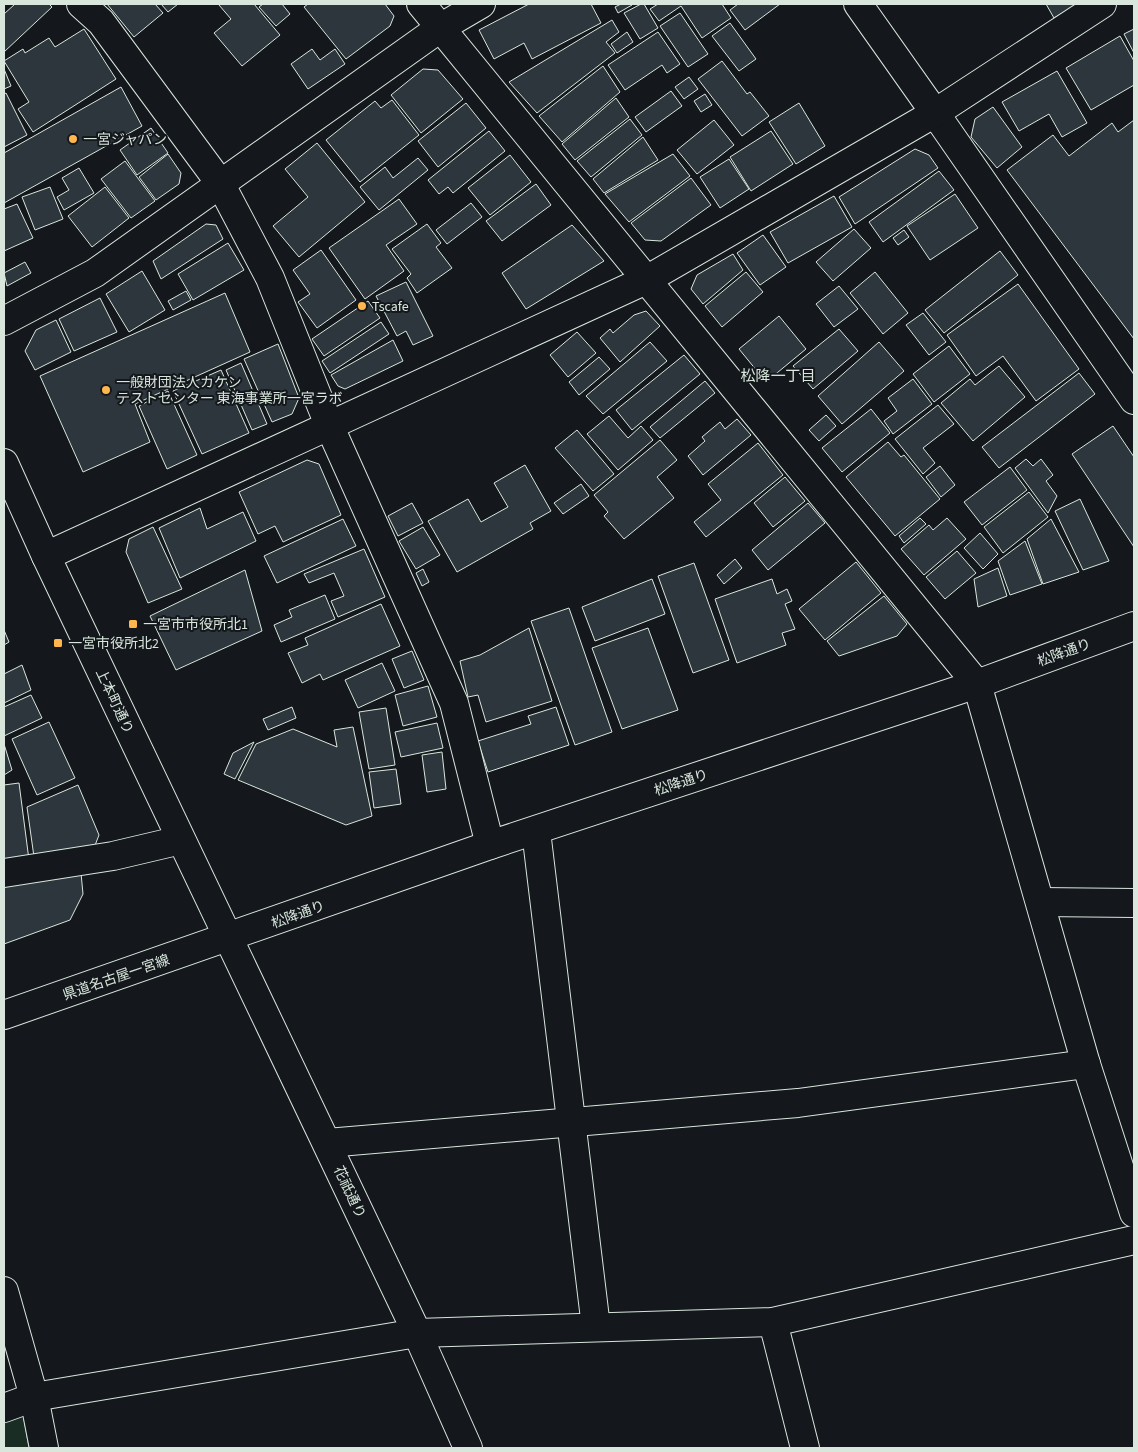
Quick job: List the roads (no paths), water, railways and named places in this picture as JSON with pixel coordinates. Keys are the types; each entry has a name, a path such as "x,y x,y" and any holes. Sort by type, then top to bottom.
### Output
{"main road":[{"path":"81,4 101,22 220,183 270,278 329,425 454,703 490,846"},
{"path":"421,4 978,684 1086,1064 1134,1213"},
{"path":"4,321 95,273 440,28 481,4"},
{"path":"858,4 1134,400"},
{"path":"46,556 648,279 935,113 1102,4"},
{"name":"上本町通り","path":"4,463 46,556 228,939"},
{"name":"松降通り","path":"228,939 490,846 978,684 1134,626"},
{"path":"536,831 596,1327"},
{"path":"4,874 112,856 181,840"},
{"path":"1040,902 1134,903"},
{"name":"県道名古屋一宮線","path":"4,1015 228,939"},
{"name":"花祇通り","path":"228,939 417,1333 468,1448"},
{"path":"327,1144 798,1103 1086,1064"},
{"path":"4,1408 34,1397 417,1333 773,1322 1134,1240"},
{"path":"4,1291 34,1397 44,1448"},
{"path":"773,1322 805,1448"}],"place":[{"name":"一宮ジャパン","path":"73,139"},
{"name":"Tscafe","path":"362,306"},
{"name":"一般財団法人カケン テストセンター 東海事業所一宮ラボ","path":"106,390"},
{"name":"一宮市市役所北1","path":"133,624"},
{"name":"一宮市役所北2","path":"58,643"}],"district":[{"name":"松降一丁目","path":"778,376"}]}
